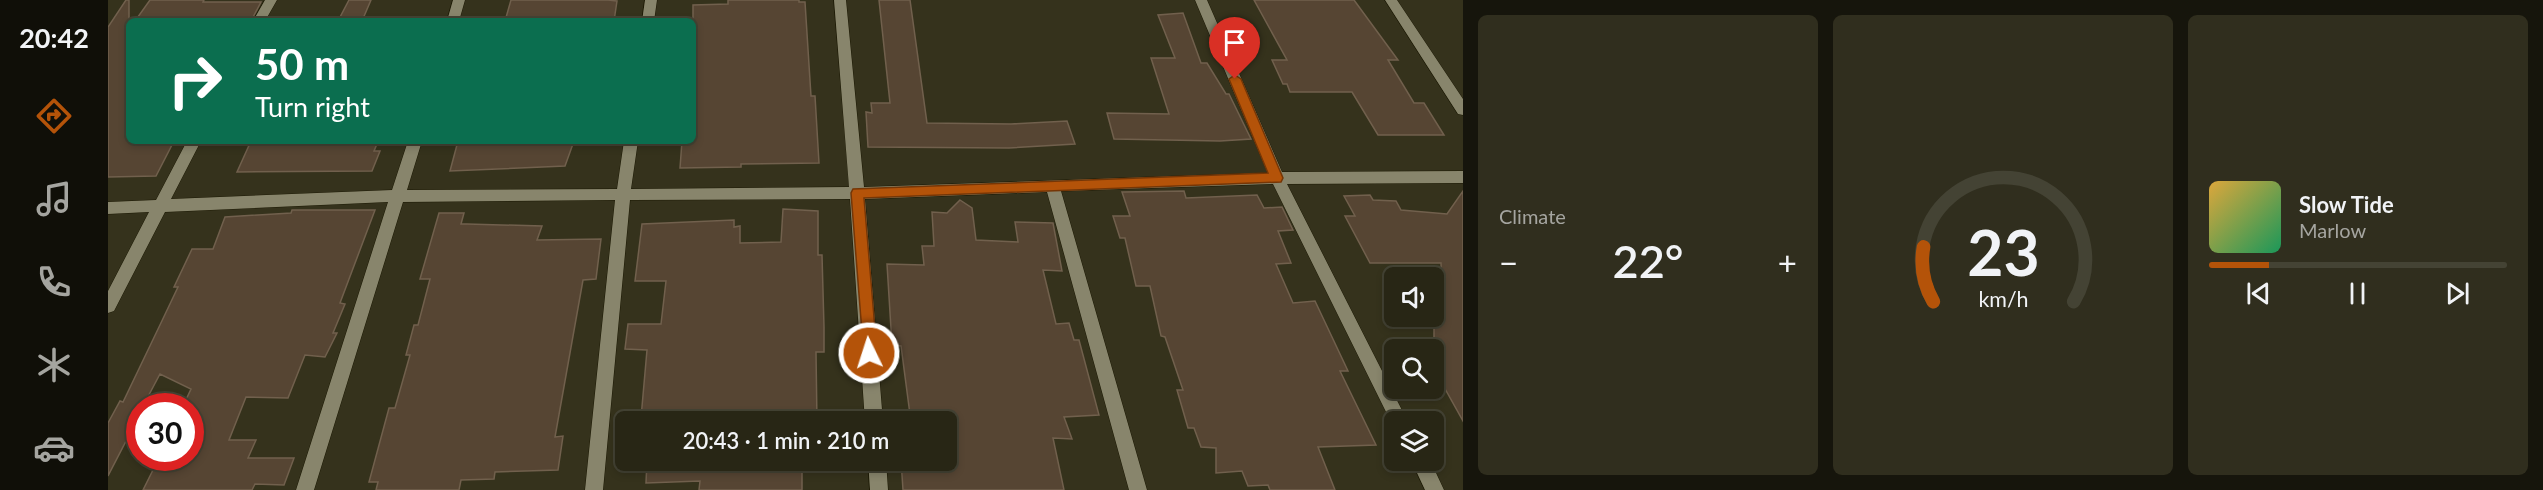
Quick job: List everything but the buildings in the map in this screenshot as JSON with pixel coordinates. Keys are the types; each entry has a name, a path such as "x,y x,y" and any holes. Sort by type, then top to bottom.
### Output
{"street":[{"path":"261,18 270,0"},
{"path":"454,18 459,0"},
{"path":"648,18 651,0"},
{"path":"840,0 858,193 873,411"},
{"path":"1201,0 1277,178 1394,411"},
{"path":"1391,0 1463,110"},
{"path":"108,306 192,144"},
{"path":"305,490 414,144"},
{"path":"594,490 623,194 631,144"},
{"path":"108,208 398,196 858,193 1277,178 1463,177"},
{"path":"1053,187 1138,490"},
{"path":"878,471 879,490"},
{"path":"1426,471 1435,490"}],"route":[{"path":"869,353 858,193 1277,178 1235,79"}]}
